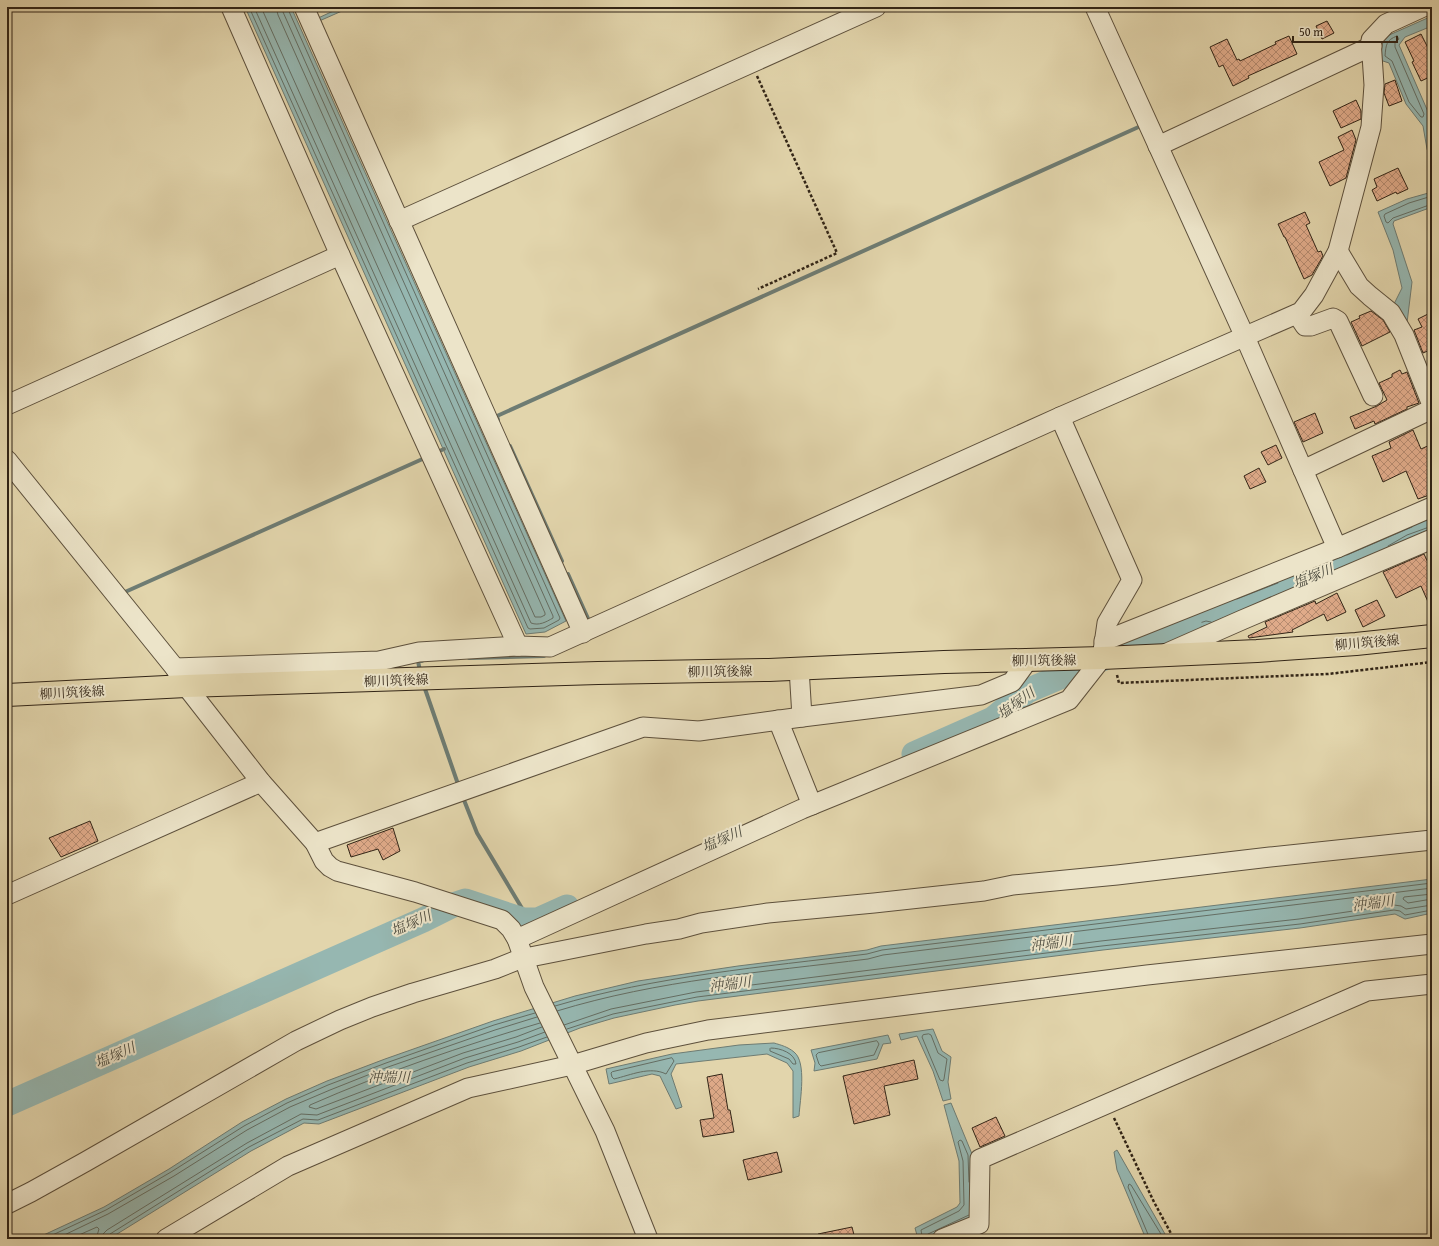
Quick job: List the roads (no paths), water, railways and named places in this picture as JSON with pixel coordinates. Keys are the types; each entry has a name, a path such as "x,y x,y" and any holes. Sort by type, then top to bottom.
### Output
{"main road":[{"name":"柳川筑後線","path":"7,695 186,686 1028,660 1105,652 1162,656 1356,644 1432,636"}],"street":[{"path":"231,7 340,255 518,646"},
{"path":"304,7 583,633"},
{"path":"400,221 876,7"},
{"path":"1095,7 1245,337 1336,548"},
{"path":"175,668 379,661 419,652 518,646 550,648 1060,417 1301,312 1314,295 1338,251 1371,127 1374,85 1371,40 1386,24 1404,11 1423,7"},
{"path":"1158,146 1372,46"},
{"path":"1338,251 1359,286 1391,312 1404,335 1432,405"},
{"path":"7,405 340,255"},
{"path":"1297,314 1305,326 1311,326 1333,318 1338,320 1373,396"},
{"path":"1303,470 1432,409"},
{"path":"1060,417 1132,580 1107,623 1105,652"},
{"path":"7,460 175,668 186,686 260,782 315,843 324,862 337,871 415,892 502,920 511,929 517,939 534,987 606,1131 648,1239"},
{"path":"517,939 812,805 1069,700 1105,652 1336,548 1432,507"},
{"path":"1162,656 1242,620 1432,539"},
{"path":"315,843 643,727 699,731 981,695 1012,682 1028,660"},
{"path":"799,668 802,717"},
{"path":"778,720 812,805"},
{"path":"7,895 260,782"},
{"path":"7,1204 119,1143 296,1041 340,1020 412,993 524,959 646,934 768,914 874,904 984,891 1013,885 1117,876 1270,857 1432,840"},
{"path":"166,1239 288,1166 468,1088 569,1057 708,1030 1147,975 1432,944"},
{"path":"942,1239 979,1224 980,1159 1366,992 1432,984"}],"water":[{"path":"245,7 291,7 566,621 545,632 526,634"},
{"path":"342,7 351,7 317,22 316,19"},
{"path":"1432,16 1432,26 1405,37 1399,45 1432,121 1432,165 1427,149 1423,126 1406,104 1389,63 1380,60 1383,41 1387,36"},
{"path":"1432,192 1432,207 1394,221 1393,224 1412,282 1407,323 1394,304 1402,288 1393,250 1378,212 1407,199"},
{"name":"塩塚川","path":"1432,514 1432,529 1207,625 1163,639 1149,629"},
{"name":"沖端川","path":"1432,879 1432,913 1405,919 1395,914 1300,928 1103,950 698,1001 614,1018 580,1028 521,1051 469,1067 319,1124 304,1123 251,1151 109,1239 35,1239 104,1207 169,1169 242,1122 286,1099 327,1081 385,1059 493,1021 575,996 638,981 738,966 867,950 881,946"},
{"path":"933,1029 942,1051 951,1057 948,1082 951,1099 943,1101 933,1071 917,1036 901,1040 899,1034"},
{"path":"888,1035 891,1043 883,1044 877,1059 814,1071 815,1063 811,1050"},
{"path":"774,1043 787,1047 794,1052 798,1057 800,1064 802,1082 799,1116 793,1118 793,1071 787,1063 767,1054 676,1064 671,1074 682,1107 676,1109 660,1076 652,1074 609,1084 606,1069 672,1054 739,1045"},
{"path":"951,1103 972,1154 975,1217 925,1239 918,1239 915,1228 957,1207 960,1203 959,1161 944,1105"},
{"path":"1117,1150 1169,1239 1146,1239 1117,1170 1114,1152"}],"waterway":[{"path":"498,420 497,416 1143,125"},
{"path":"510,446 562,561"},
{"path":"435,453 444,449"},
{"path":"125,592 427,457"},
{"path":"568,574 590,623"},
{"name":"塩塚川","path":"914,754 993,719 1027,691 1189,622"},
{"path":"469,658 544,656"},
{"path":"420,671 418,661 422,661"},
{"path":"424,686 459,787"},
{"path":"462,795 477,833 529,920"},
{"name":"塩塚川","path":"7,1104 423,920 453,905 465,901 523,920 538,920 567,907"}]}
